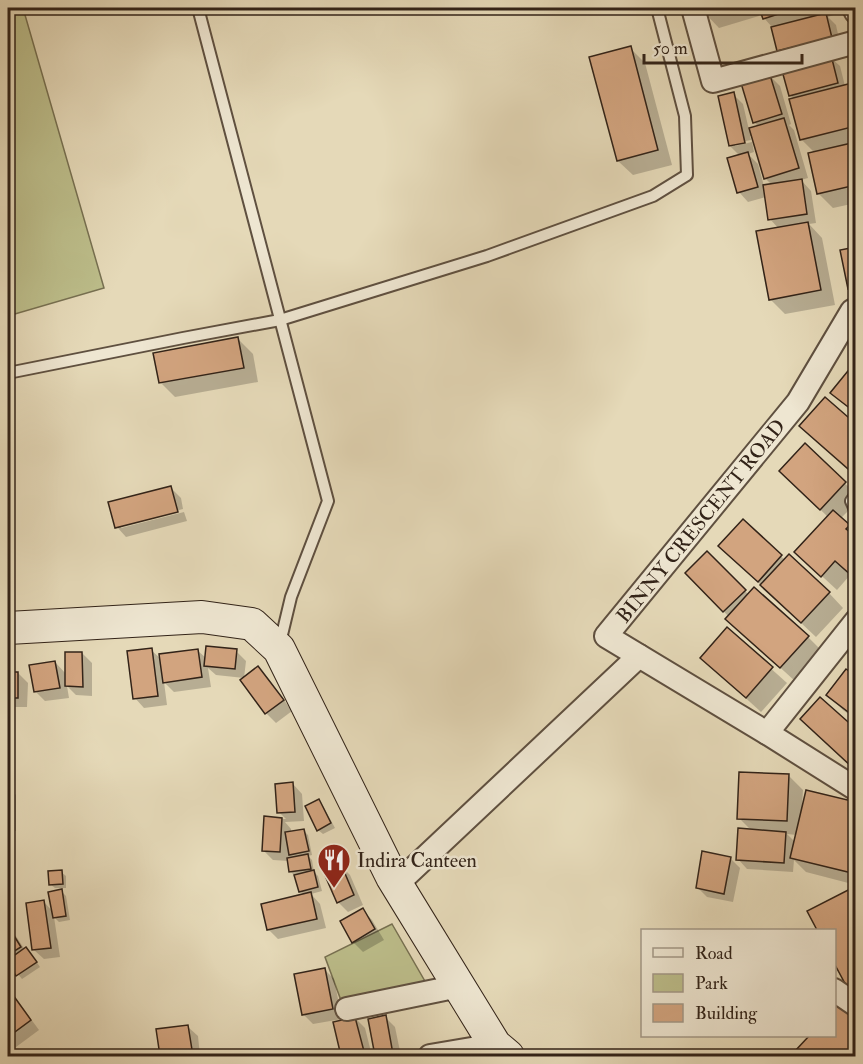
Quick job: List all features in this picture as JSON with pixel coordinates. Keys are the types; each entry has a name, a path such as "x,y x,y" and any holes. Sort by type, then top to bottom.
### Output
{"street":[{"path":"693,8 713,81 855,42"},
{"name":"BINNY CRESCENT ROAD","path":"855,309 798,402 606,636 855,789"},
{"path":"8,628 202,616 252,624 279,649 397,884 501,1051 430,1056"},
{"path":"767,733 855,621"},
{"path":"397,884 639,656"},
{"path":"347,1009 459,986"},
{"path":"836,991 855,1005"}],"lane":[{"path":"198,8 328,501 291,597 279,649"},
{"path":"8,374 280,320 509,248 653,196 687,175 685,116 657,8"},
{"path":"855,494 851,501 855,512"}],"green space":[{"path":"8,8 23,8 104,288 8,316"},
{"path":"392,924 426,983 342,1003 325,957"}],"building":[{"path":"759,8 797,8 763,19"},
{"path":"826,13 832,38 777,51 771,27"},
{"path":"631,46 658,150 617,161 589,57"},
{"path":"831,55 838,83 789,96 781,67"},
{"path":"770,75 782,114 753,123 741,83"},
{"path":"856,82 856,126 800,140 789,99"},
{"path":"734,92 745,143 729,146 718,96"},
{"path":"784,118 799,168 764,179 749,128"},
{"path":"856,142 856,185 817,194 808,153"},
{"path":"748,152 758,187 737,193 727,158"},
{"path":"802,179 807,214 768,220 763,185"},
{"path":"808,222 821,290 769,300 756,231"},
{"path":"856,247 856,287 848,289 840,250"},
{"path":"238,337 244,368 159,383 153,353"},
{"path":"856,361 856,413 830,393"},
{"path":"825,397 856,424 855,475 799,426"},
{"path":"805,443 846,482 820,510 779,471"},
{"path":"171,486 178,512 115,528 108,502"},
{"path":"833,510 850,525 846,529 856,537 856,547 853,550 856,553 856,573 852,576 835,561 821,577 794,552"},
{"path":"743,519 782,555 758,582 718,546"},
{"path":"707,551 746,590 723,612 685,573"},
{"path":"789,554 830,592 801,623 760,585"},
{"path":"754,587 809,636 780,668 725,619"},
{"path":"727,627 773,667 746,698 700,658"},
{"path":"206,646 237,649 235,669 204,666"},
{"path":"152,648 158,696 133,699 127,651"},
{"path":"198,649 202,677 163,683 159,654"},
{"path":"65,652 82,652 83,687 65,686"},
{"path":"55,661 60,688 34,692 29,665"},
{"path":"258,666 284,700 265,714 240,680"},
{"path":"846,669 856,676 856,718 826,695"},
{"path":"8,672 18,672 18,698 8,698"},
{"path":"820,697 856,729 856,765 853,768 800,719"},
{"path":"739,772 789,774 787,821 737,819"},
{"path":"293,782 295,812 277,813 275,784"},
{"path":"806,790 856,802 856,874 790,858"},
{"path":"319,799 331,823 317,831 305,806"},
{"path":"264,816 282,818 280,852 262,851"},
{"path":"738,828 786,832 784,863 736,860"},
{"path":"304,829 309,851 289,855 285,832"},
{"path":"702,851 731,857 724,894 696,888"},
{"path":"308,854 311,869 289,872 287,858"},
{"path":"341,864 354,895 337,903 323,871"},
{"path":"62,870 63,884 49,885 48,871"},
{"path":"314,870 318,887 299,892 294,875"},
{"path":"856,886 856,985 848,989 836,967 836,929 816,929 807,911"},
{"path":"62,889 66,916 53,918 48,892"},
{"path":"311,892 317,919 267,930 261,904"},
{"path":"44,900 51,948 32,950 26,903"},
{"path":"363,908 375,929 352,943 340,921"},
{"path":"8,926 21,947 8,955"},
{"path":"26,947 37,962 16,976 8,960"},
{"path":"325,968 333,1009 302,1015 294,974"},
{"path":"13,995 31,1020 8,1037 8,999"},
{"path":"836,1005 856,1016 856,1056 804,1056 796,1050 808,1037 836,1037"},
{"path":"386,1015 393,1054 375,1056 368,1019"},
{"path":"355,1017 365,1055 341,1056 333,1022"},
{"path":"188,1025 193,1056 160,1056 156,1029"}],"place":[{"name":"Indira Canteen","path":"334,889"}]}
